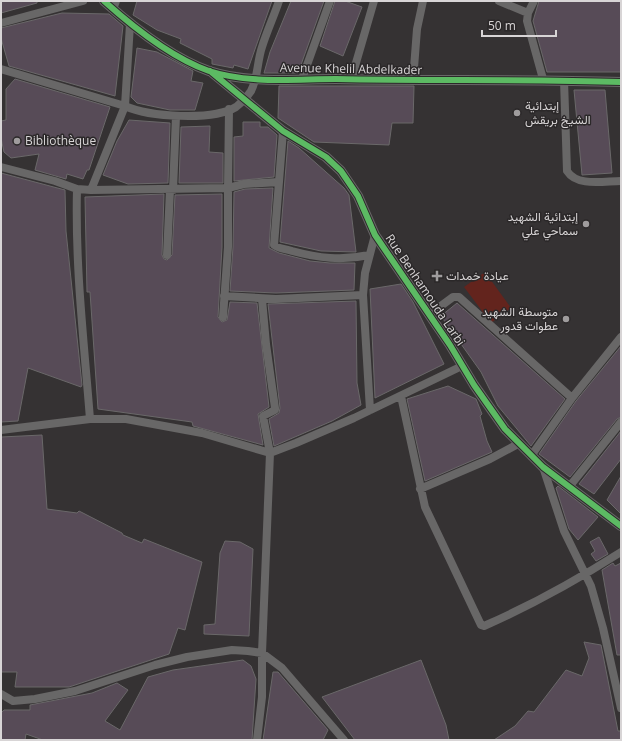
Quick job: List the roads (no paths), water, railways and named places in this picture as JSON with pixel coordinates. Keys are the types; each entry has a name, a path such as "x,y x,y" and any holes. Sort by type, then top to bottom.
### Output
{"street":[{"path":"1,23 83,1"},
{"name":"Avenue Khelil Abdelkader","path":"104,1 114,5 130,24 169,50 210,71 256,79 413,81 543,79 621,82"},
{"path":"1,70 146,112 176,116 194,116 229,109 244,99 256,79 262,47 279,1"},
{"path":"302,79 330,1"},
{"path":"413,81 417,29 423,1"},
{"path":"499,1 528,13"},
{"path":"534,1 528,13 528,25 543,79"},
{"path":"351,80 370,2"},
{"path":"91,190 125,106 130,24"},
{"name":"Rue Benhamouda Larbi","path":"210,71 283,132 326,157 341,171 358,196 375,235 430,314 500,423 518,444 543,467 621,526"},
{"path":"564,80 567,171 571,177 580,180 621,181"},
{"path":"223,317 228,247 229,109"},
{"path":"166,256 172,190 176,116"},
{"path":"283,132 274,240 275,247 329,259 350,259 369,256"},
{"path":"1,167 55,181 77,189 91,190 228,188 250,184 279,182"},
{"path":"77,189 76,227 79,300 90,419"},
{"path":"370,410 363,295 369,256 375,235"},
{"path":"224,296 262,299 363,295"},
{"path":"430,314 453,297 459,297 572,398"},
{"path":"257,740 262,697 262,653 270,452 263,416 275,410 266,344 262,299"},
{"path":"531,456 572,398 621,337"},
{"path":"1,430 90,419 126,419 202,434 270,452 316,435 462,366"},
{"path":"401,396 420,490 431,522 481,626 519,610 585,574 621,552"},
{"path":"569,487 621,422"},
{"path":"420,490 490,459 518,444"},
{"path":"543,467 564,531 591,586 603,628 621,708"},
{"path":"1,694 14,700 35,699 75,691 155,665 186,657 232,650 262,653 282,668 344,740"}],"place":[{"name":"إبتدائية الشيخ بريقش","path":"517,113"},
{"name":"Bibliothèque","path":"17,141"},
{"name":"إبتدائية الشهيد سماحي علي","path":"586,224"},
{"name":"عيادة خمدات","path":"437,276"},
{"name":"متوسطة الشهيد عطوات قدور","path":"566,319"}]}
